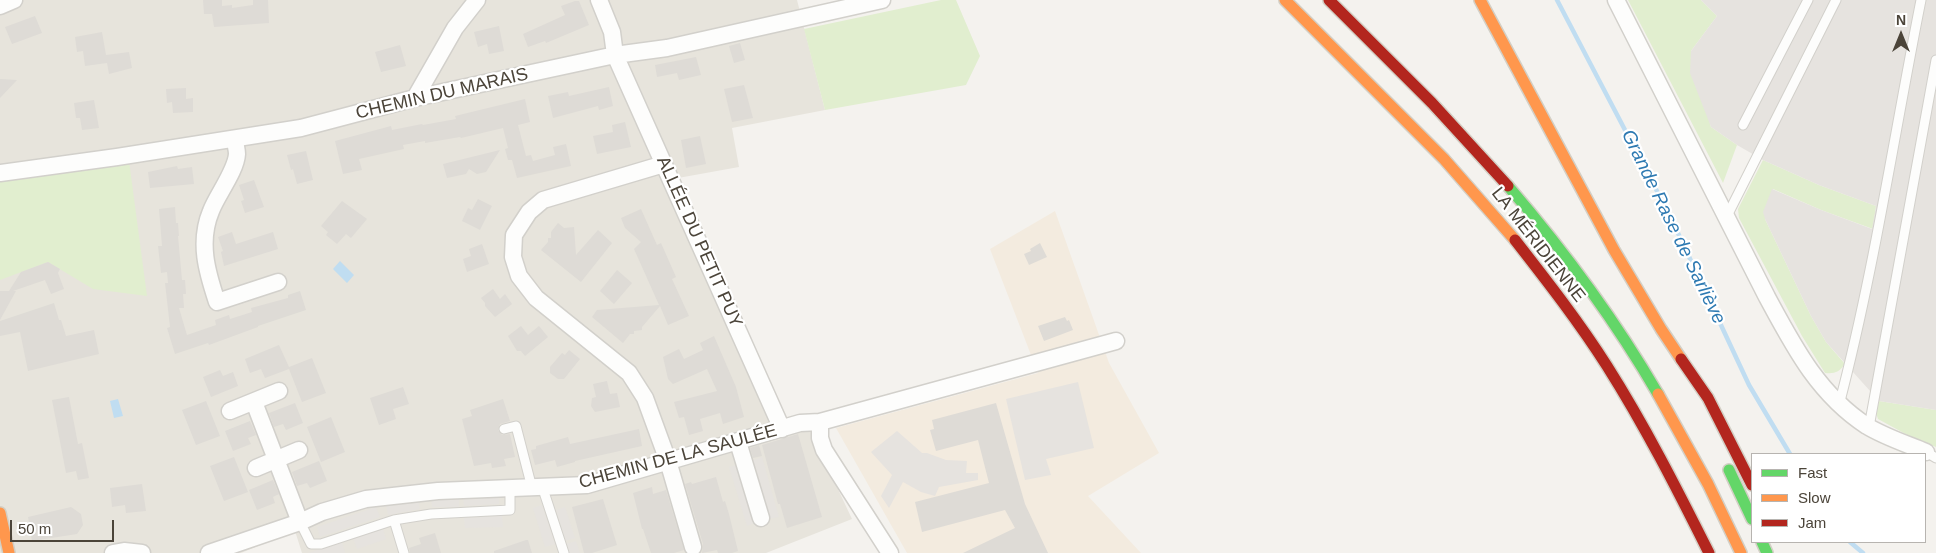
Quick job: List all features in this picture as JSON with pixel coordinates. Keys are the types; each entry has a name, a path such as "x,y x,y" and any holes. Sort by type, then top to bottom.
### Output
{"main road":[{"name":"LA MÉRIDIENNE","path":"1285,0 1467,183 1539,270 1590,340 1627,398 1662,458 1709,553"},
{"name":"LA MÉRIDIENNE","path":"1330,0 1445,115 1524,204 1590,289 1654,386 1712,491 1741,553"},
{"path":"1480,0 1614,250 1661,329 1708,398 1751,483"},
{"path":"1661,329 1687,387"},
{"path":"1725,462 1751,517"},
{"path":"0,513 5,545"}],"street":[{"path":"0,6 14,0"},
{"path":"415,98 455,28 477,0"},
{"name":"ALLÉE DU PETIT PUY","path":"599,0 612,32 615,55 782,429"},
{"name":"CHEMIN DU MARAIS","path":"0,173 301,128 415,98 615,55 667,48 882,0"},
{"path":"1616,0 1792,344 1816,379 1839,406 1868,427 1933,455"},
{"path":"235,139 237,156 211,211 204,234 204,257 210,282 217,302 278,282"},
{"path":"664,164 543,200 529,212 514,235 513,257 519,276 536,298 629,373 646,398 668,461 693,547"},
{"name":"CHEMIN DE LA SAULÉE","path":"209,553 300,522 322,512 366,499 438,491 510,490 587,485 800,423 820,422 1116,341"},
{"path":"230,411 279,391"},
{"path":"254,402 300,522"},
{"path":"820,422 820,438 824,450 890,553"},
{"path":"738,442 760,518"},
{"path":"256,468 300,450"},
{"path":"113,553 124,551 142,553"}],"lane":[{"path":"1743,125 1808,0"},
{"path":"1727,216 1836,0"},
{"path":"1839,406 1867,285 1921,0"},
{"path":"1868,427 1936,60"},
{"path":"504,429 516,426 537,487 564,553"},
{"path":"300,522 311,544 321,544 394,520 431,514 510,510 510,490"},
{"path":"394,520 404,553"}],"shaded area":[{"path":"0,0 797,0 825,110 732,128 739,167 678,178 784,422 805,419 852,519 766,553 302,553 295,531 241,553 0,553"},
{"path":"1701,0 1936,0 1936,410 1879,401 1826,342 1811,316 1765,219 1763,212 1772,189 1872,229 1876,206 1819,185 1763,160 1711,127 1690,73 1691,51 1717,16"},
{"path":"1055,211 1109,363 1159,453 1088,496 1141,553 907,553 836,428 1038,373 990,249"},
{"path":"1078,382 1094,448 1046,459 1051,475 1025,480 1006,399"},
{"path":"897,431 922,453 946,460 967,461 966,473 978,473 978,480 939,487 935,496 921,492 903,482 889,508 881,496 892,475 871,452"},
{"path":"762,457 779,517 768,519 751,461"},
{"path":"740,464 757,522 747,526 729,467"},
{"path":"463,495 499,495 499,504 464,506"},
{"path":"459,496 459,507 432,507 431,497"},
{"path":"418,498 420,509 388,515 386,505"},
{"path":"542,505 555,544 545,547 533,508"},
{"path":"376,507 380,517 320,537 317,527"},
{"path":"565,507 575,538 565,541 556,510"},
{"path":"502,516 503,527 465,528 464,518"},
{"path":"383,529 386,539 357,549 353,538"},
{"path":"576,541 580,553 569,553 566,544"},
{"path":"342,542 345,553 308,553"}],"green space":[{"path":"941,0 956,0 980,56 966,85 825,110 804,29"},
{"path":"1628,0 1701,0 1717,16 1691,51 1711,127 1737,145 1723,183"},
{"path":"1763,160 1819,185 1876,206 1873,229 1821,210 1773,189 1765,219 1811,316 1826,342 1845,364 1839,371 1834,373 1825,373 1802,336 1739,218 1738,209"},
{"path":"129,161 147,296 93,289 48,262 0,280 0,178"},
{"path":"1879,401 1936,410 1936,447 1911,437 1878,419 1876,413"}],"water":[{"path":"340,261 354,275 347,283 333,269"},
{"path":"118,399 123,416 114,418 110,401"}],"building":[{"path":"203,0 222,0 222,6 232,5 232,8 253,5 253,0 268,0 269,23 214,27 212,14 204,14"},
{"path":"579,1 589,25 546,43 545,41 528,47 523,34 565,15 561,6"},
{"path":"35,16 42,33 12,44 5,27"},
{"path":"499,26 504,51 489,54 487,44 478,47 474,32"},
{"path":"102,32 106,55 129,52 132,68 109,74 107,63 85,66 83,51 77,52 75,37"},
{"path":"740,43 745,60 734,63 729,46"},
{"path":"400,45 406,66 381,72 375,52"},
{"path":"696,57 701,75 679,80 677,73 657,77 655,65"},
{"path":"0,79 17,80 0,98"},
{"path":"744,85 753,118 732,122 724,89"},
{"path":"609,87 613,106 599,110 598,106 553,118 548,96 568,92 569,96"},
{"path":"186,88 186,99 193,98 193,112 173,113 172,102 167,103 166,89"},
{"path":"525,99 530,122 518,125 526,156 531,155 533,161 555,155 553,147 566,144 571,166 517,178 512,160 508,160 505,149 508,148 503,128 461,138 403,145 404,149 359,159 362,170 343,174 335,141 391,126 392,130 456,119 455,116"},
{"path":"94,100 99,128 82,130 80,118 76,118 74,103"},
{"path":"625,122 631,147 597,154 593,136 613,132 612,125"},
{"path":"700,136 706,164 686,168 681,140"},
{"path":"500,150 486,172 477,174 469,169 466,174 447,178 443,164"},
{"path":"306,151 313,180 297,184 287,155"},
{"path":"177,166 178,169 192,167 194,184 150,188 148,172"},
{"path":"254,180 264,207 245,213 241,201 244,200 239,185"},
{"path":"478,199 492,206 480,230 462,221 468,208 472,210"},
{"path":"342,201 367,219 351,238 346,234 337,244 326,235 328,232 321,226"},
{"path":"175,207 182,280 185,280 186,294 183,294 184,308 179,308 187,335 216,325 215,320 229,315 230,319 252,312 251,308 288,298 288,295 300,291 306,310 209,345 208,343 175,354 167,328 170,327 165,283 168,283 167,272 161,273 158,246 162,246 159,209"},
{"path":"641,209 657,245 661,243 676,277 672,279 689,316 668,325 660,306 642,327 642,330 634,331 634,334 630,334 623,343 592,317 597,310 659,305 634,249 641,242 625,228 621,218"},
{"path":"558,223 564,228 574,227 576,255 598,230 612,243 581,282 541,250 548,242 548,238 551,238 551,232"},
{"path":"232,232 236,244 273,232 278,249 224,266 221,252 223,251 218,237"},
{"path":"1040,243 1047,257 1029,265 1024,254"},
{"path":"482,244 489,264 467,272 463,259 471,256 469,249"},
{"path":"48,262 60,269 58,273 64,289 51,294 45,280 13,291 16,291 0,320 0,291 9,291 21,272"},
{"path":"617,270 632,283 614,304 600,291"},
{"path":"493,289 500,299 505,294 512,304 495,317 485,306 481,298"},
{"path":"54,303 66,336 94,330 99,354 28,371 20,332 0,336 0,321"},
{"path":"1065,317 1067,321 1069,320 1073,330 1044,341 1038,326"},
{"path":"521,326 528,335 539,326 548,337 525,356 521,351 517,351 508,336"},
{"path":"714,336 736,387 744,417 723,424 720,413 700,419 703,431 689,435 684,417 679,418 674,402 717,391 707,369 673,384 668,379 663,357 679,349 684,359 703,350 700,343"},
{"path":"279,345 289,367 312,358 326,393 302,402 289,369 265,378 261,369 250,373 245,359"},
{"path":"569,350 580,359 564,379 558,379 550,373 550,367 562,353 565,355"},
{"path":"220,370 223,376 233,372 238,386 211,397 203,377"},
{"path":"607,381 610,394 617,393 620,407 595,412 591,406 592,398 596,397 593,384"},
{"path":"403,387 409,404 393,409 396,419 379,425 370,398"},
{"path":"69,397 78,444 82,443 89,478 78,480 76,471 66,473 52,400"},
{"path":"503,399 510,421 500,424 498,430 502,435 510,434 515,457 504,459 506,466 492,468 491,463 474,466 462,419 472,416 470,410"},
{"path":"206,401 220,436 196,445 182,410"},
{"path":"295,403 303,423 286,430 283,424 274,427 269,413"},
{"path":"996,403 1025,504 1048,553 963,553 1015,528 1005,510 922,532 915,502 989,483 978,440 936,451 930,430 934,429 932,420"},
{"path":"331,417 345,452 321,462 307,427"},
{"path":"250,421 256,435 248,438 251,444 233,451 225,431"},
{"path":"639,429 642,446 575,461 557,467 555,460 535,465 531,450 536,449 536,446 568,437 570,444"},
{"path":"798,434 822,517 787,528 780,504 778,504 762,445"},
{"path":"759,445 762,456 753,458 750,448"},
{"path":"234,457 248,492 224,501 210,466"},
{"path":"319,461 327,481 310,488 307,483 297,486 292,472"},
{"path":"716,477 723,502 725,501 729,514 738,551 732,553 718,553 717,550 702,553 703,544 685,484 691,482 692,484"},
{"path":"273,480 279,494 273,497 275,503 257,510 249,490"},
{"path":"142,484 146,511 126,513 125,505 112,507 110,488"},
{"path":"652,487 653,494 666,490 684,550 674,553 651,553 642,529 633,493"},
{"path":"603,499 617,545 592,553 584,553 572,507"},
{"path":"71,507 81,514 83,525 77,534 32,541 28,517"},
{"path":"435,533 441,553 410,553 409,548 421,544 419,538"},
{"path":"528,540 532,553 494,553 494,551"}],"waterway":[{"name":"Grande Rase de Sarliève","path":"1557,0 1670,216 1749,385 1789,453"},
{"name":"Grande Rase de Sarliève","path":"1851,543 1863,553"}],"traffic: fast":[{"path":"1508,186 1588,287 1642,366 1658,394"},
{"path":"1729,470 1751,517"},
{"path":"1762,543 1767,553"}],"traffic: slow":[{"path":"1285,0 1444,159 1515,240"},
{"path":"1480,0 1614,250 1681,359"},
{"path":"1658,394 1708,484 1741,553"},
{"path":"0,513 9,553"}],"traffic: jam":[{"path":"1329,0 1432,103 1508,186"},
{"path":"1515,240 1551,286 1607,366 1648,435 1709,553"},
{"path":"1681,359 1708,398 1751,483"}]}
